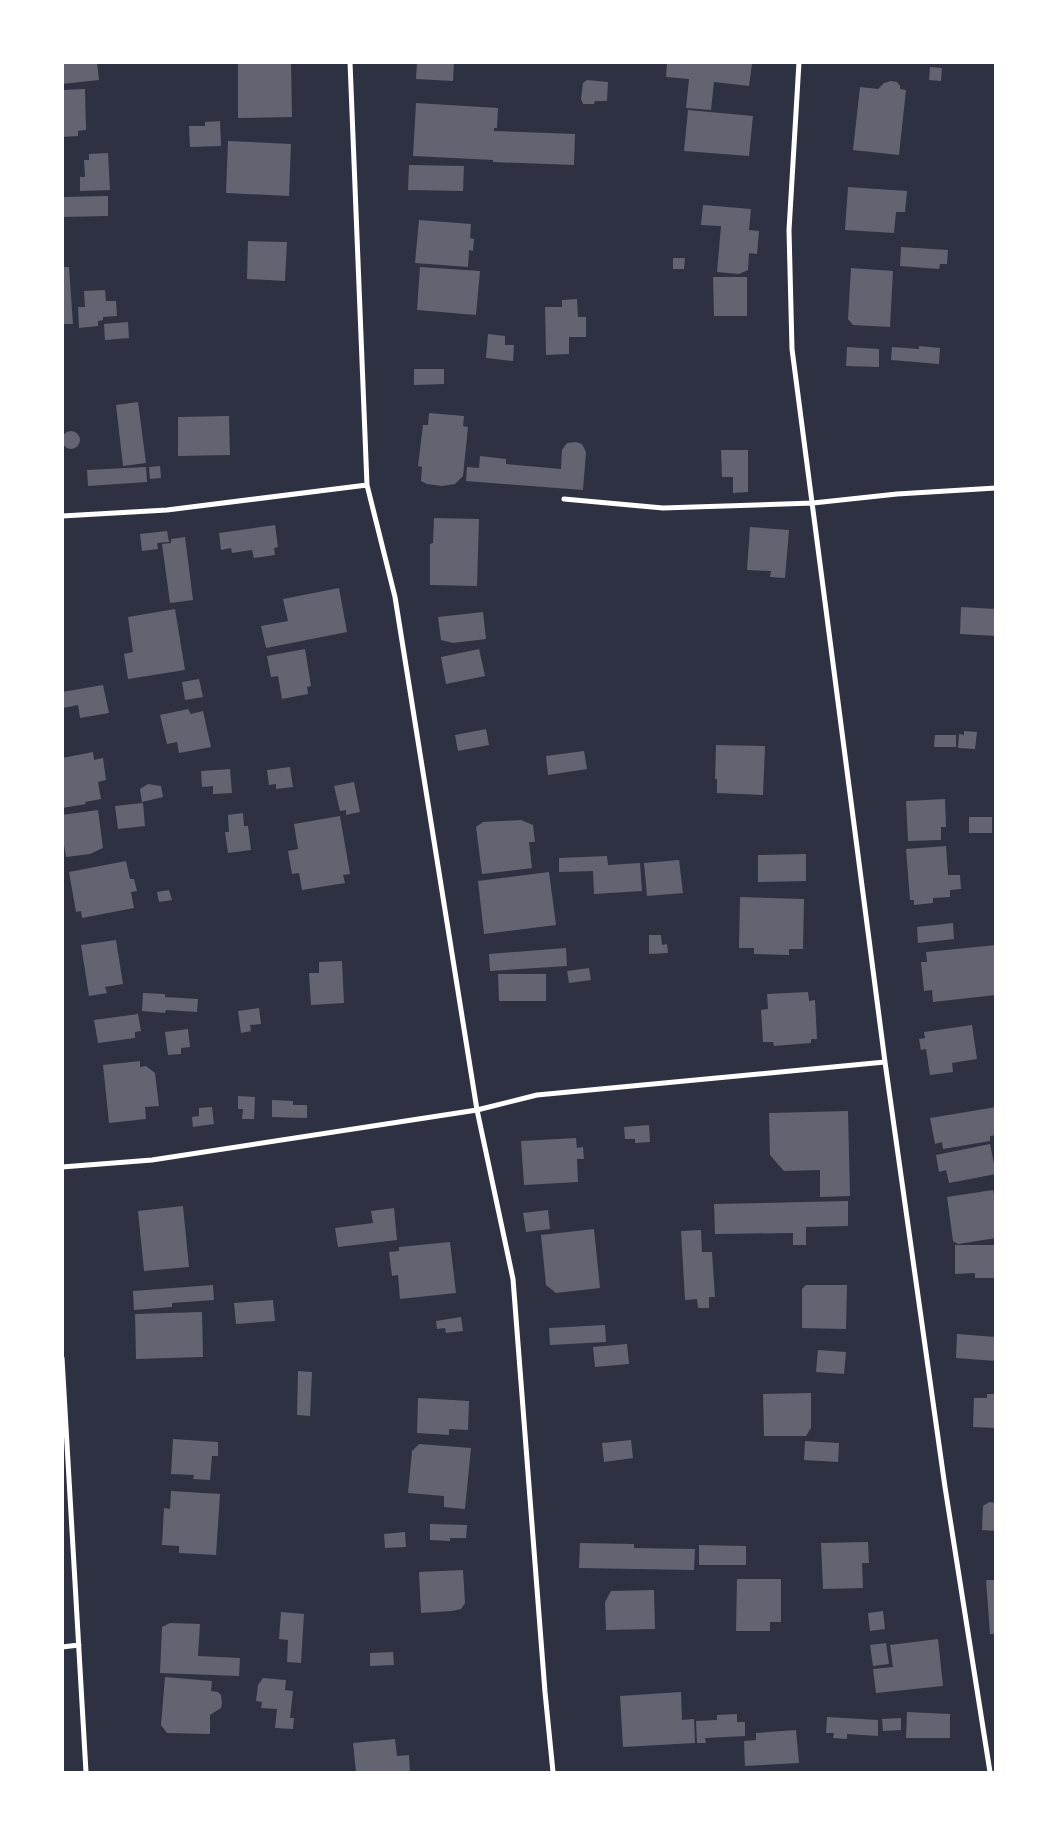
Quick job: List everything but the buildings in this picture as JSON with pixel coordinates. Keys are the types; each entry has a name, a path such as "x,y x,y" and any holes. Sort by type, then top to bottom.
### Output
{"street":[{"path":"350,62 367,485 395,597 477,1110 513,1279 545,1692 553,1772"},
{"path":"799,62 789,230 792,349 886,1062 945,1487 990,1772"},
{"path":"62,516 167,510 367,485"},
{"path":"564,499 663,508 813,503 897,494 996,488"},
{"path":"62,1167 152,1160 477,1110 537,1095 886,1062"},
{"path":"62,1358 86,1772"},
{"path":"62,1647 79,1646"}]}
